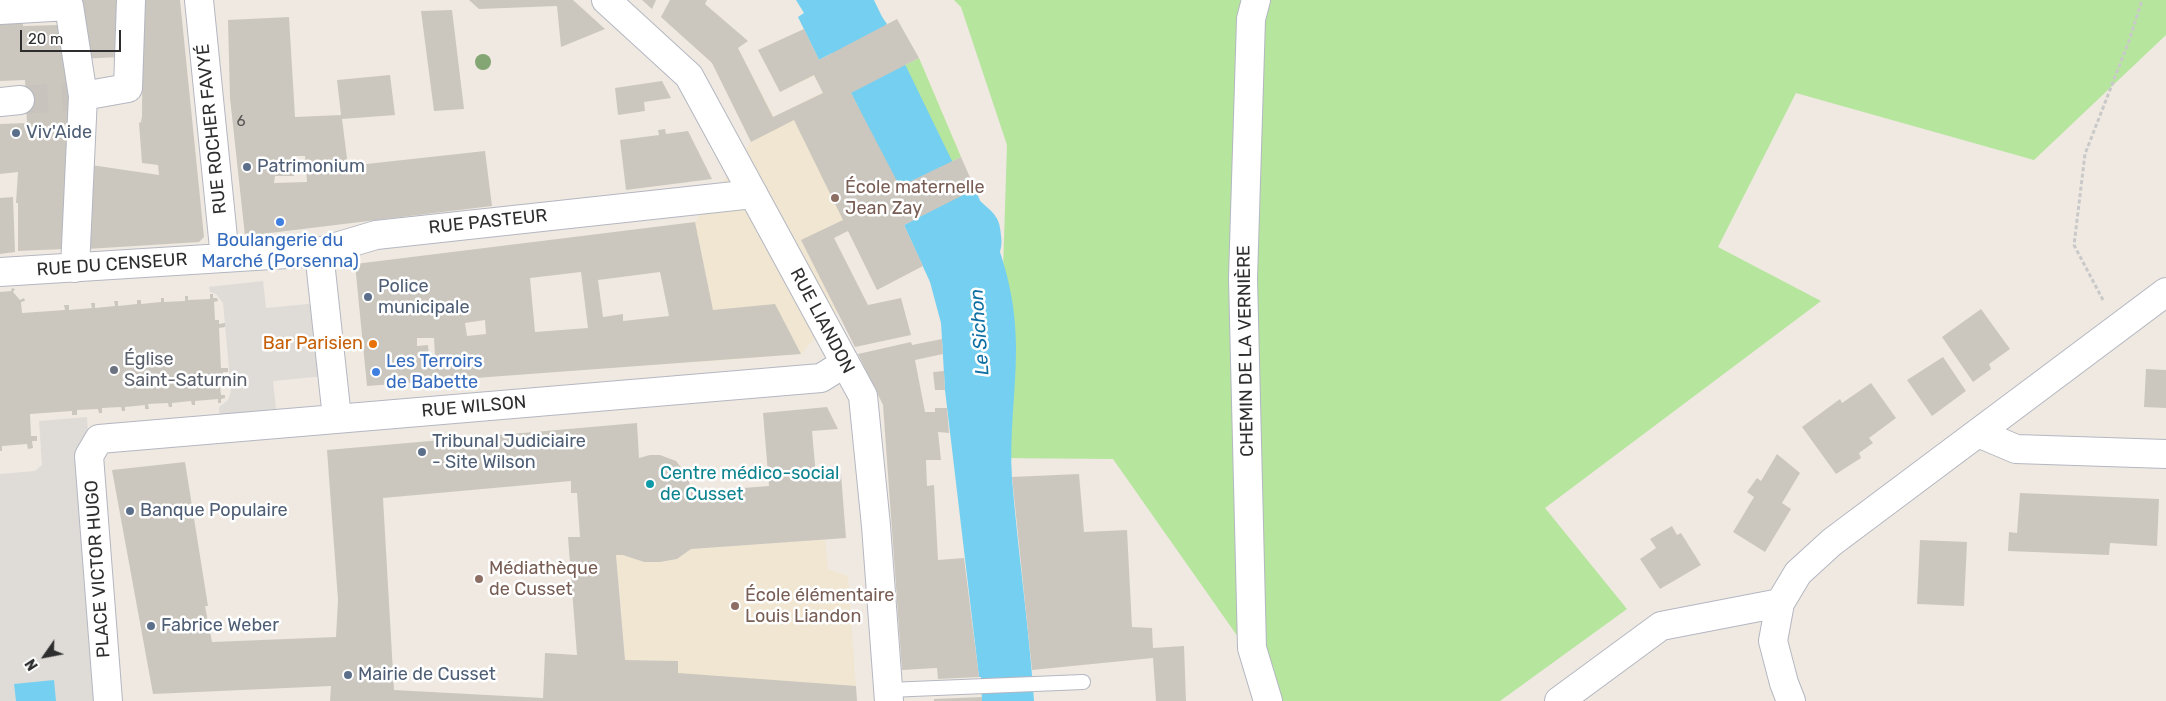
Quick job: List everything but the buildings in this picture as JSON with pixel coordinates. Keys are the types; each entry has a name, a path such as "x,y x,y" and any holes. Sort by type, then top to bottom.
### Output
{"street":[{"path":"83,96 128,88 131,0"},
{"name":"RUE ROCHER FAVYÉ","path":"198,0 225,258"},
{"name":"RUE LIANDON","path":"606,0 689,76 863,396 876,526 888,696"},
{"name":"CHEMIN DE LA VERNIÈRE","path":"1256,0 1251,18 1243,278 1252,648 1268,701"},
{"path":"0,10 69,6 83,96 75,268"},
{"name":"RUE PASTEUR","path":"225,258 319,252 376,235 753,194"},
{"path":"319,252 337,418"},
{"name":"RUE DU CENSEUR","path":"0,272 225,258"},
{"path":"1791,701 1784,683 1773,641 1780,603 1798,574 1832,542 2118,326 2166,292"},
{"name":"RUE WILSON","path":"99,439 821,378 845,363"},
{"path":"1978,433 2016,449 2166,454"},
{"name":"PLACE VICTOR HUGO","path":"99,439 89,456 108,701"},
{"path":"1559,701 1660,626 1780,603"}],"lane":[{"path":"888,696 973,686 1083,682"}],"path":[{"path":"2118,326 2074,245 2085,154 2129,41 2142,0"}],"shaded area":[{"name":"École maternelle Jean Zay","path":"897,19 919,58 975,189 904,225 923,266 877,290 848,231 834,238 868,305 837,313 801,354 699,362 669,225 695,222 751,142 712,63 738,48 774,117 823,92 814,76 780,92 758,50 804,29 820,60"},
{"path":"263,281 266,308 318,303 325,376 273,381 276,409 245,413 220,424 219,407 228,400 231,391 223,303 216,294 210,292 209,287"},
{"path":"87,417 92,506 108,701 0,701 0,474 35,471 42,465 39,421"},
{"name":"École élémentaire Louis Liandon","path":"825,539 828,569 848,576 857,701 676,701 678,661 625,660 616,555 623,555 644,562 660,562 677,559 691,549"}],"green space":[{"path":"954,0 2166,0 2166,35 2034,160 1796,93 1718,247 1821,301 1545,508 1627,609 1500,701 1283,701 1113,459 997,458 1007,145 961,7"},
{"path":"919,58 961,157 907,183 898,183 851,93"}],"water":[{"path":"796,0 870,0 887,24 819,60 798,17 804,13"},
{"path":"975,189 999,247 1013,306 1016,349 1011,446 1012,478 1034,701 982,701 981,677 979,677 945,390 941,323 930,282 904,225"},
{"path":"54,680 56,701 16,701 14,684"}],"waterway":[{"name":"Le Sichon","path":"840,0 940,206 970,233 971,242"}],"tunnel":[{"path":"20,100 83,96"}],"place":[{"name":"Viv'Aide","path":"16,133"},
{"name":"Patrimonium","path":"247,167"},
{"name":"École maternelle Jean Zay","path":"835,198"},
{"name":"Boulangerie du Marché (Porsenna)","path":"280,222"},
{"name":"Police municipale","path":"368,297"},
{"name":"Bar Parisien","path":"373,344"},
{"name":"Église Saint-Saturnin","path":"114,370"},
{"name":"Les Terroirs de Babette","path":"376,372"},
{"name":"Tribunal Judiciaire - Site Wilson","path":"422,452"},
{"name":"Centre médico-social de Cusset","path":"650,484"},
{"name":"Banque Populaire","path":"130,511"},
{"name":"Médiathèque de Cusset","path":"479,579"},
{"name":"École élémentaire Louis Liandon","path":"735,606"},
{"name":"Fabrice Weber","path":"151,626"},
{"name":"Mairie de Cusset","path":"348,675"}]}
